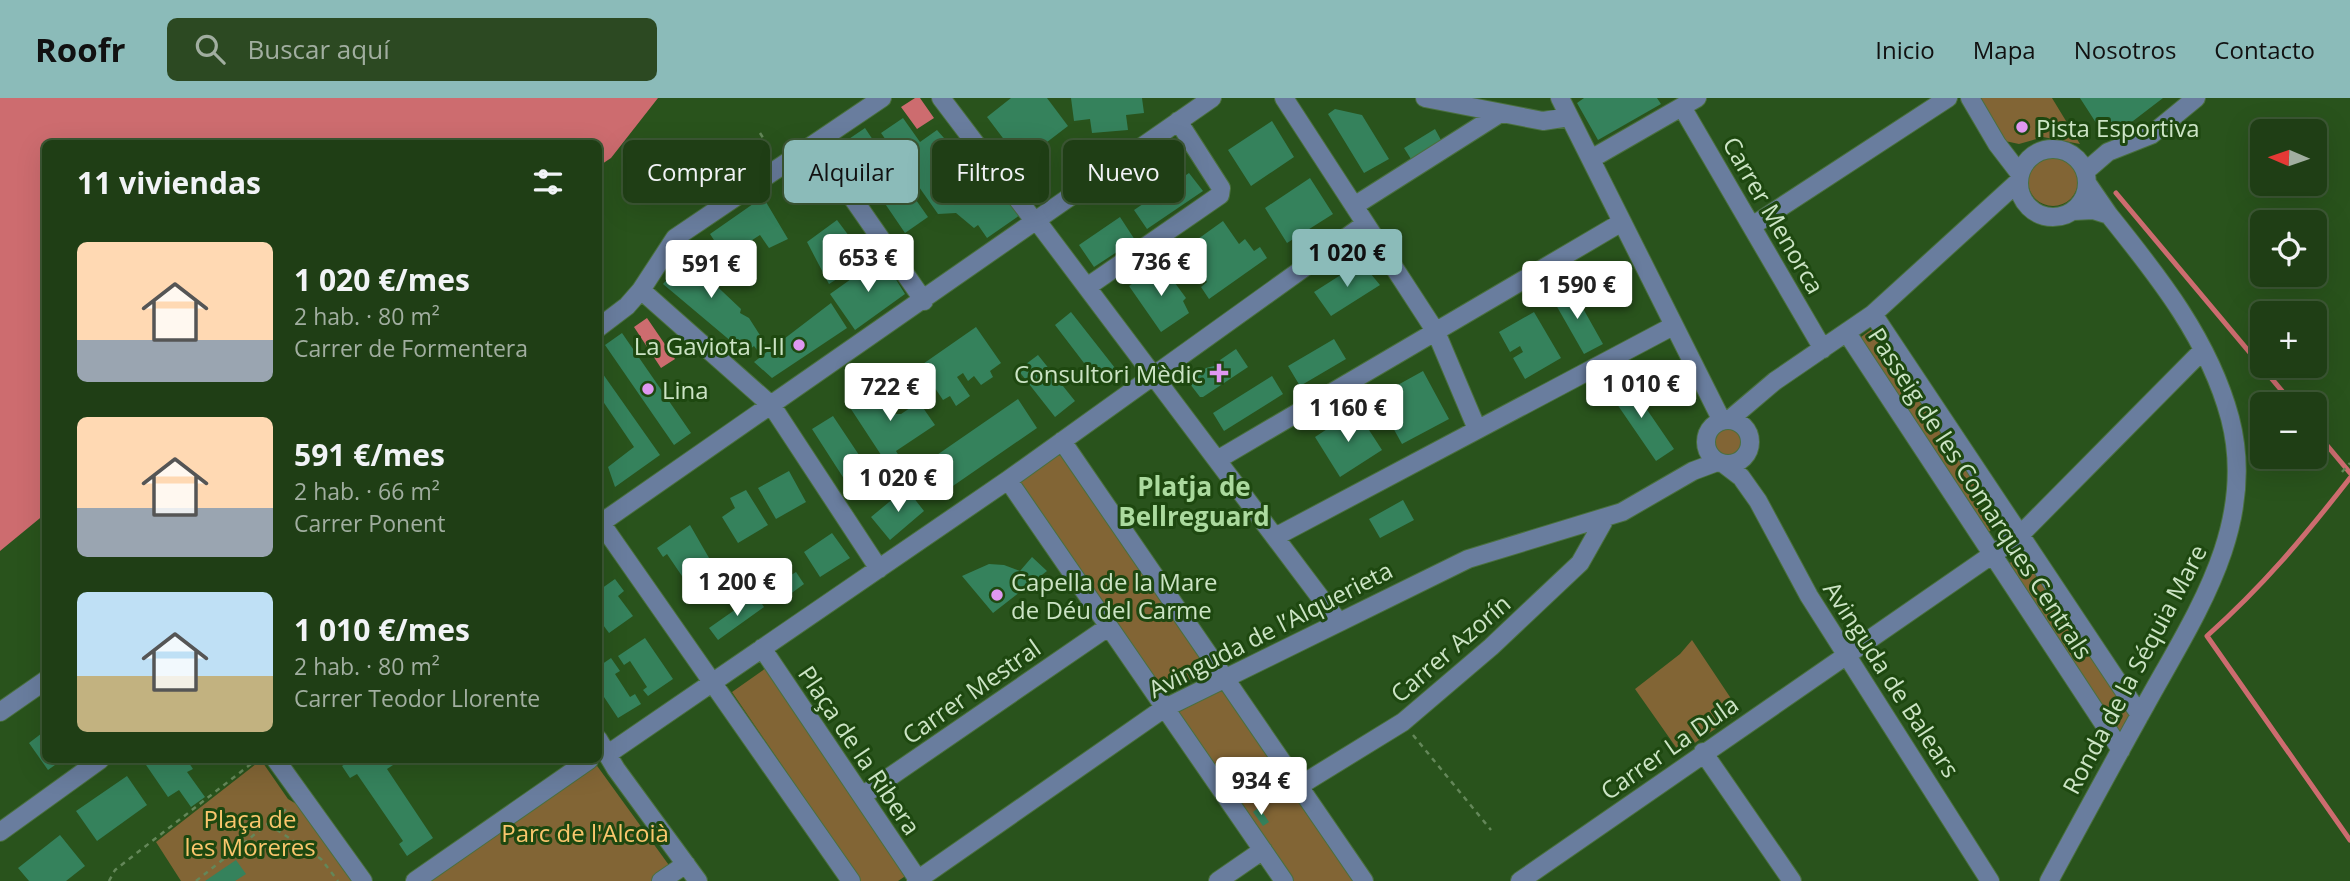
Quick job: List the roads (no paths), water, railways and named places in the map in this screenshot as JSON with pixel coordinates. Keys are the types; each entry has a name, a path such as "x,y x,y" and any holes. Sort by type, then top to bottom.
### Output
{"street":[{"path":"833,140 882,98"},
{"path":"941,98 1338,621"},
{"path":"602,523 1212,98"},
{"path":"1284,98 1436,332 1477,429"},
{"path":"1425,98 1543,121 1569,117"},
{"path":"1560,98 1702,386 1717,428 1707,450 1741,477 1758,501"},
{"path":"1752,226 1948,98"},
{"path":"1970,98 2019,177 2025,202 2042,215 2053,217 2073,211 2094,210 2109,215"},
{"path":"1677,479 1717,428 1873,314 1978,222 2019,177 2033,156 2048,149 2071,153 2108,152 2151,135 2196,98"},
{"path":"1591,159 1689,102"},
{"name":"Carrer Menorca","path":"1689,102 1752,226 1823,349"},
{"path":"1354,206 1499,114"},
{"path":"1087,287 1220,195 1221,188 1178,121"},
{"path":"1997,144 2011,152 2033,156"},
{"path":"2073,211 2081,203 2086,177 2108,152"},
{"path":"2071,153 2086,177"},
{"path":"602,325 627,306 675,238 784,173"},
{"name":"Ronda de la Séquia Mare","path":"2049,881 2220,565 2235,503 2237,476 2230,419 2203,350 2159,277 2109,215 2086,177"},
{"path":"1978,222 2025,202"},
{"path":"856,203 924,301"},
{"path":"1217,460 1622,222"},
{"path":"698,881 602,749 712,683 879,569 1365,224"},
{"path":"640,290 772,405 879,569"},
{"name":"Passeig de les Comarques Centrals","path":"1873,314 2140,715"},
{"path":"1275,537 1673,327"},
{"name":"Passeig de les Comarques Centrals","path":"1847,333 2121,750"},
{"name":"Carrer La Dula","path":"1520,881 1703,752 2020,536 2203,350"},
{"path":"1758,501 1746,430 1767,389"},
{"path":"1717,428 1746,430"},
{"path":"1062,441 1364,881"},
{"path":"1677,479 1721,463 1739,461 1748,451"},
{"name":"Avinguda de l’Alquerieta","path":"918,880 1163,709 1479,554 1606,517 1644,500 1677,479"},
{"path":"1008,480 1163,709 1284,881"},
{"name":"Avinguda de Balears","path":"1758,501 1786,557 1990,881"},
{"name":"Carrer Azorín","path":"1298,786 1402,722 1491,647 1580,563 1596,539 1606,517"},
{"path":"602,527 851,881"},
{"name":"Carrer Mestral","path":"862,796 1108,627"},
{"name":"Plaça de la Ribera","path":"762,648 918,880"},
{"path":"0,712 42,683"},
{"path":"1703,752 1792,881"},
{"path":"0,832 96,763"},
{"path":"278,763 363,881"},
{"path":"415,881 585,763"},
{"path":"1218,881 1263,850"},
{"path":"661,881 686,864"}],"waterway":[{"path":"2116,193 2283,392"},
{"path":"2327,445 2350,473"},
{"path":"2350,478 2282,560 2207,636 2350,840"}],"place":[{"name":"Pista Esportiva","path":"2022,127"},
{"name":"La Gaviota I-II","path":"799,345"},
{"name":"Consultori Mèdic","path":"1219,373"},
{"name":"Lina","path":"648,389"},
{"name":"Capella de la Mare de Déu del Carme","path":"997,595"}],"district":[{"name":"Platja de Bellreguard","path":"1194,501"}],"park label":[{"name":"Plaça de les Moreres","path":"250,832"},
{"name":"Parc de l'Alcoià","path":"585,832"}]}
